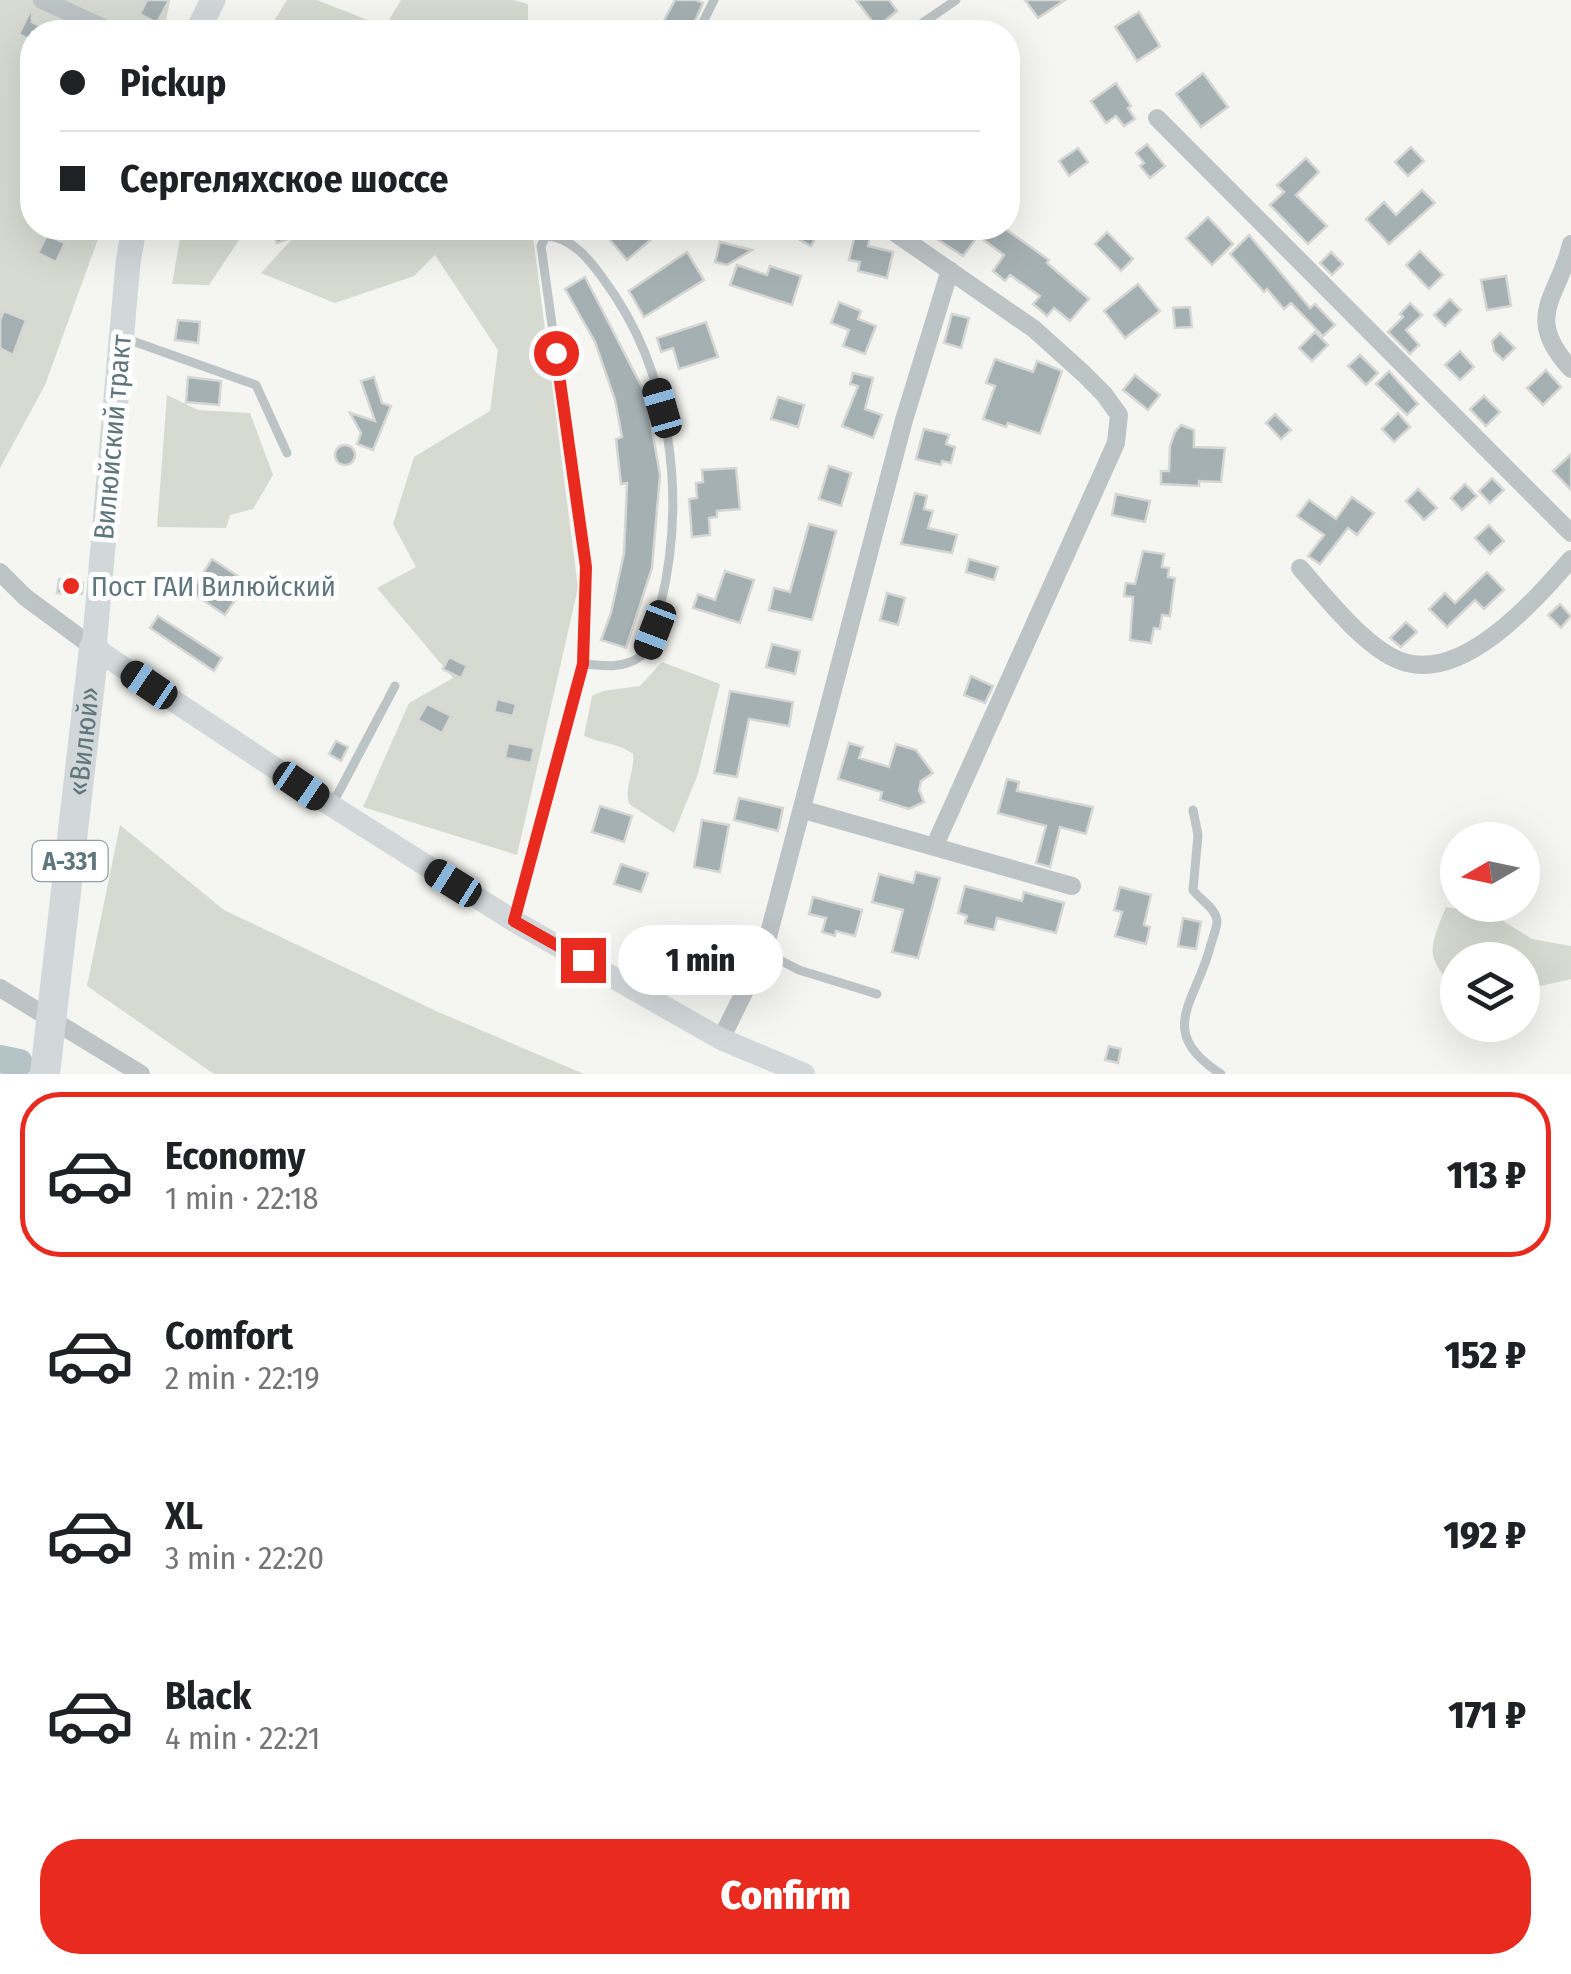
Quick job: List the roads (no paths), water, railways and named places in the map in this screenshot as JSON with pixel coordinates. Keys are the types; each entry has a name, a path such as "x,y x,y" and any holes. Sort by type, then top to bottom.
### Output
{"highway":[{"name":"«Вилюй»","path":"45,1074 94,648"}],"main road":[{"name":"Вилюйский тракт","path":"94,648 133,240"},
{"path":"94,648 514,921 721,1039 804,1074"}],"street":[{"path":"42,0 86,20"},
{"path":"1157,118 1571,533"},
{"path":"906,240 1034,329 1113,405 1120,427 1116,444 935,846"},
{"path":"1571,244 1546,310 1550,338 1571,368"},
{"path":"721,1039 764,952 904,420 950,270"},
{"path":"1300,568 1372,641 1401,661 1419,664 1440,662 1498,634 1536,600 1571,560"},
{"path":"0,572 24,596 94,648"},
{"path":"0,596 24,596"},
{"path":"804,810 1072,886"},
{"path":"0,988 52,1016 141,1074"}],"lane":[{"path":"927,20 956,0"},
{"path":"514,921 583,664 586,567 542,240"},
{"path":"567,240 593,264 631,323 648,361 670,454 674,511 670,559 655,630 646,653 629,664 583,664"},
{"path":"121,337 256,384 287,453"},
{"path":"332,806 395,686"},
{"path":"1192,810 1198,835 1193,890 1214,910 1217,919 1205,968 1182,1023 1184,1038 1193,1052 1221,1074"},
{"path":"764,952 798,970 877,994"}],"waterway":[{"path":"0,1059 19,1063"}],"place":[{"name":"Пост ГАИ Вилюйский","path":"71,586"}]}
